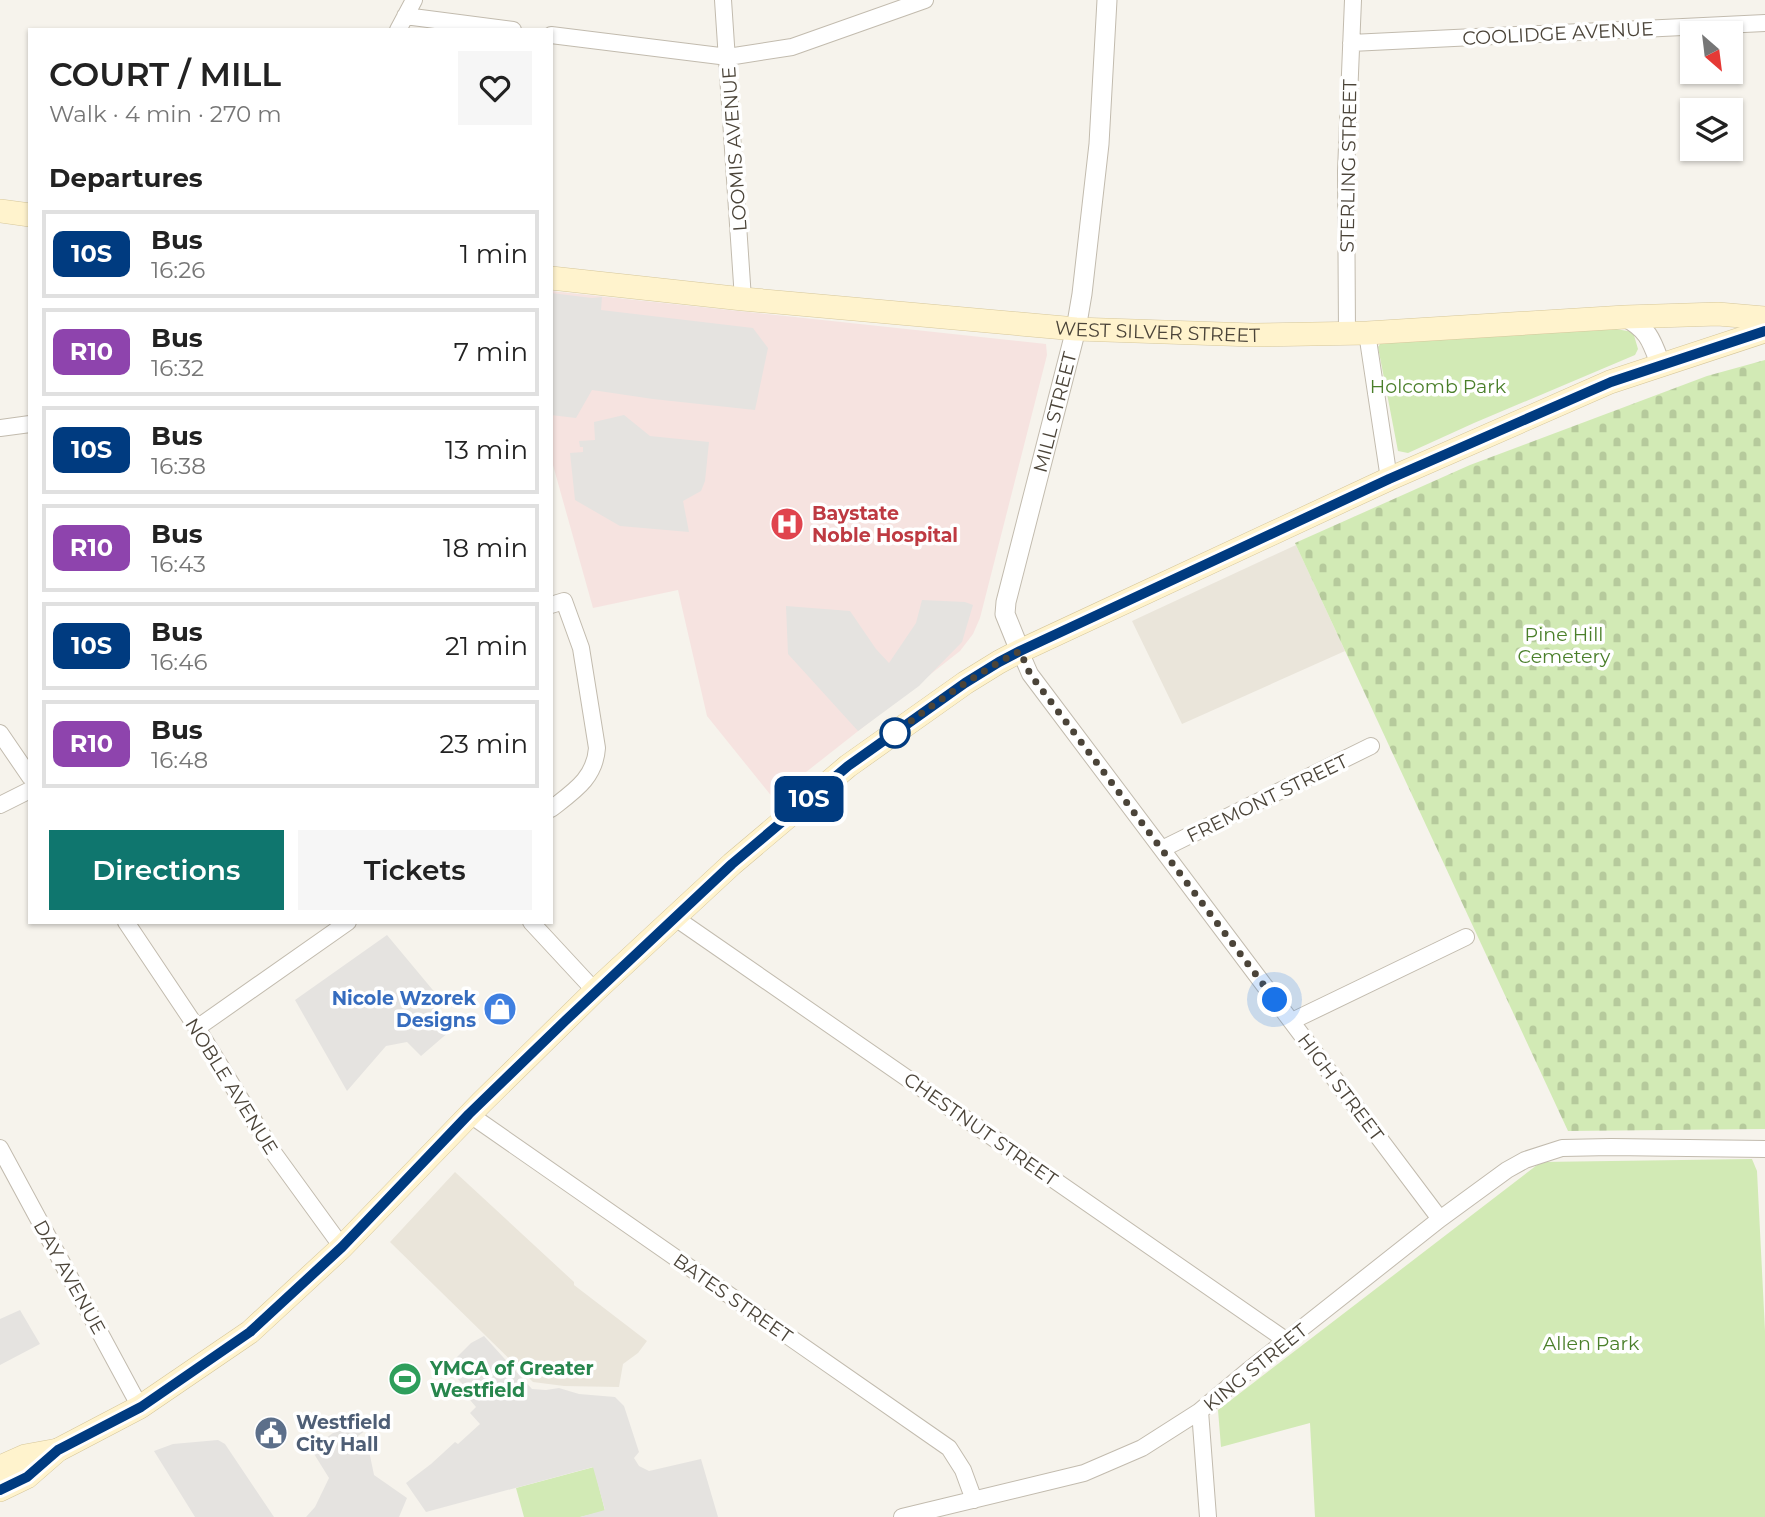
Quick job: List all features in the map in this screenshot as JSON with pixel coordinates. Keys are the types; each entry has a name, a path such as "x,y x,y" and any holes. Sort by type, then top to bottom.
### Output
{"main road":[{"path":"0,211 28,215"},
{"name":"WEST SILVER STREET","path":"553,278 743,299 1076,329 1253,335 1357,333 1625,317 1718,314 1765,318"},
{"path":"0,1490 27,1477 58,1450 141,1407 250,1332 342,1247 469,1114 674,917 839,773 965,683 1020,651 1389,479 1611,382 1765,331"},
{"path":"0,1467 25,1456 58,1450"}],"street":[{"path":"414,0 402,23 481,28"},
{"name":"LOOMIS AVENUE","path":"723,0 743,299"},
{"path":"553,35 728,57 792,47 925,0"},
{"name":"MILL STREET","path":"1020,651 1005,614 1006,602 1076,329 1082,294 1099,144 1107,0"},
{"name":"STERLING STREET","path":"1353,0 1346,171 1357,333 1389,479"},
{"name":"COOLIDGE AVENUE","path":"1351,43 1765,23"},
{"path":"1625,317 1639,324 1648,334 1661,366"},
{"path":"0,428 28,424"},
{"path":"553,807 592,773 597,761 581,648 558,603"},
{"name":"HIGH STREET","path":"1020,651 1030,674 1440,1219"},
{"path":"0,733 28,774"},
{"name":"FREMONT STREET","path":"1162,849 1371,746"},
{"path":"0,805 28,791"},
{"name":"CHESTNUT STREET","path":"674,917 1287,1340"},
{"name":"NOBLE AVENUE","path":"127,924 197,1028 273,1153 342,1247"},
{"path":"197,1028 345,924"},
{"path":"533,924 595,991"},
{"path":"1292,1021 1466,937"},
{"name":"BATES STREET","path":"469,1114 949,1448 963,1470 974,1500"},
{"name":"DAY AVENUE","path":"0,1148 141,1407"},
{"name":"KING STREET","path":"902,1517 1084,1473 1142,1448 1200,1411 1440,1219 1525,1160 1562,1148 1765,1149"},
{"path":"1200,1411 1208,1517"}],"shaded area":[{"name":"Baystate Noble Hospital","path":"553,291 1046,344 1047,355 980,618 973,634 960,651 773,798 707,716 678,590 593,608 553,465"},
{"path":"553,293 602,297 601,310 753,328 768,348 755,410 592,390 576,418 553,415"},
{"path":"624,415 650,436 709,442 705,481 701,491 683,501 689,532 620,526 575,500 570,453 583,452 579,441 595,440 594,422"},
{"path":"1296,545 1345,651 1182,724 1132,621"},
{"path":"922,600 965,602 973,605 962,642 919,686 858,731 788,654 786,606 850,611 889,663 916,623"},
{"path":"387,935 442,1001 435,1008 446,1018 441,1024 450,1031 421,1056 407,1042 386,1046 347,1091 295,1000"},
{"path":"455,1172 574,1282 574,1285 647,1341 638,1353 623,1364 619,1387 564,1386 533,1382 390,1242"},
{"path":"20,1310 40,1344 0,1365 0,1319"},
{"path":"484,1336 532,1389 559,1388 579,1394 615,1397 624,1406 639,1452 634,1458 639,1466 649,1471 701,1459 718,1517 580,1517 605,1510 593,1467 426,1512 406,1483 480,1424 470,1413 476,1407 465,1394 468,1390 447,1367 471,1343"},
{"path":"355,1417 366,1430 358,1436 360,1446 368,1446 374,1475 407,1498 399,1517 306,1517 315,1507 329,1478 311,1449"},
{"path":"218,1440 225,1444 274,1517 195,1517 154,1451 173,1444"}],"green space":[{"name":"Holcomb Park","path":"1616,329 1633,332 1638,349 1635,355 1408,453 1398,451 1378,347 1382,341"},
{"name":"Pine Hill Cemetery","path":"1765,360 1765,1129 1568,1131 1295,543 1470,465 1707,376"},
{"name":"Allen Park","path":"1752,1159 1757,1171 1765,1331 1765,1517 1315,1517 1310,1423 1221,1447 1218,1410 1541,1162"},
{"path":"594,1467 605,1511 580,1517 524,1517 516,1488"}],"bus line":[{"name":"10S","path":"0,1490 27,1477 58,1450 141,1407 250,1332 342,1247 469,1114 732,864 839,773 965,683 1020,651 1404,472 1611,382 1765,331"}],"place":[{"name":"Baystate Noble Hospital","path":"787,524"},
{"name":"Nicole Wzorek Designs","path":"500,1009"},
{"name":"YMCA of Greater Westfield","path":"405,1379"},
{"name":"Westfield City Hall","path":"271,1433"}],"route":[{"path":"895,733 888,738 965,683 1020,651 1030,674 1275,1000"}]}
